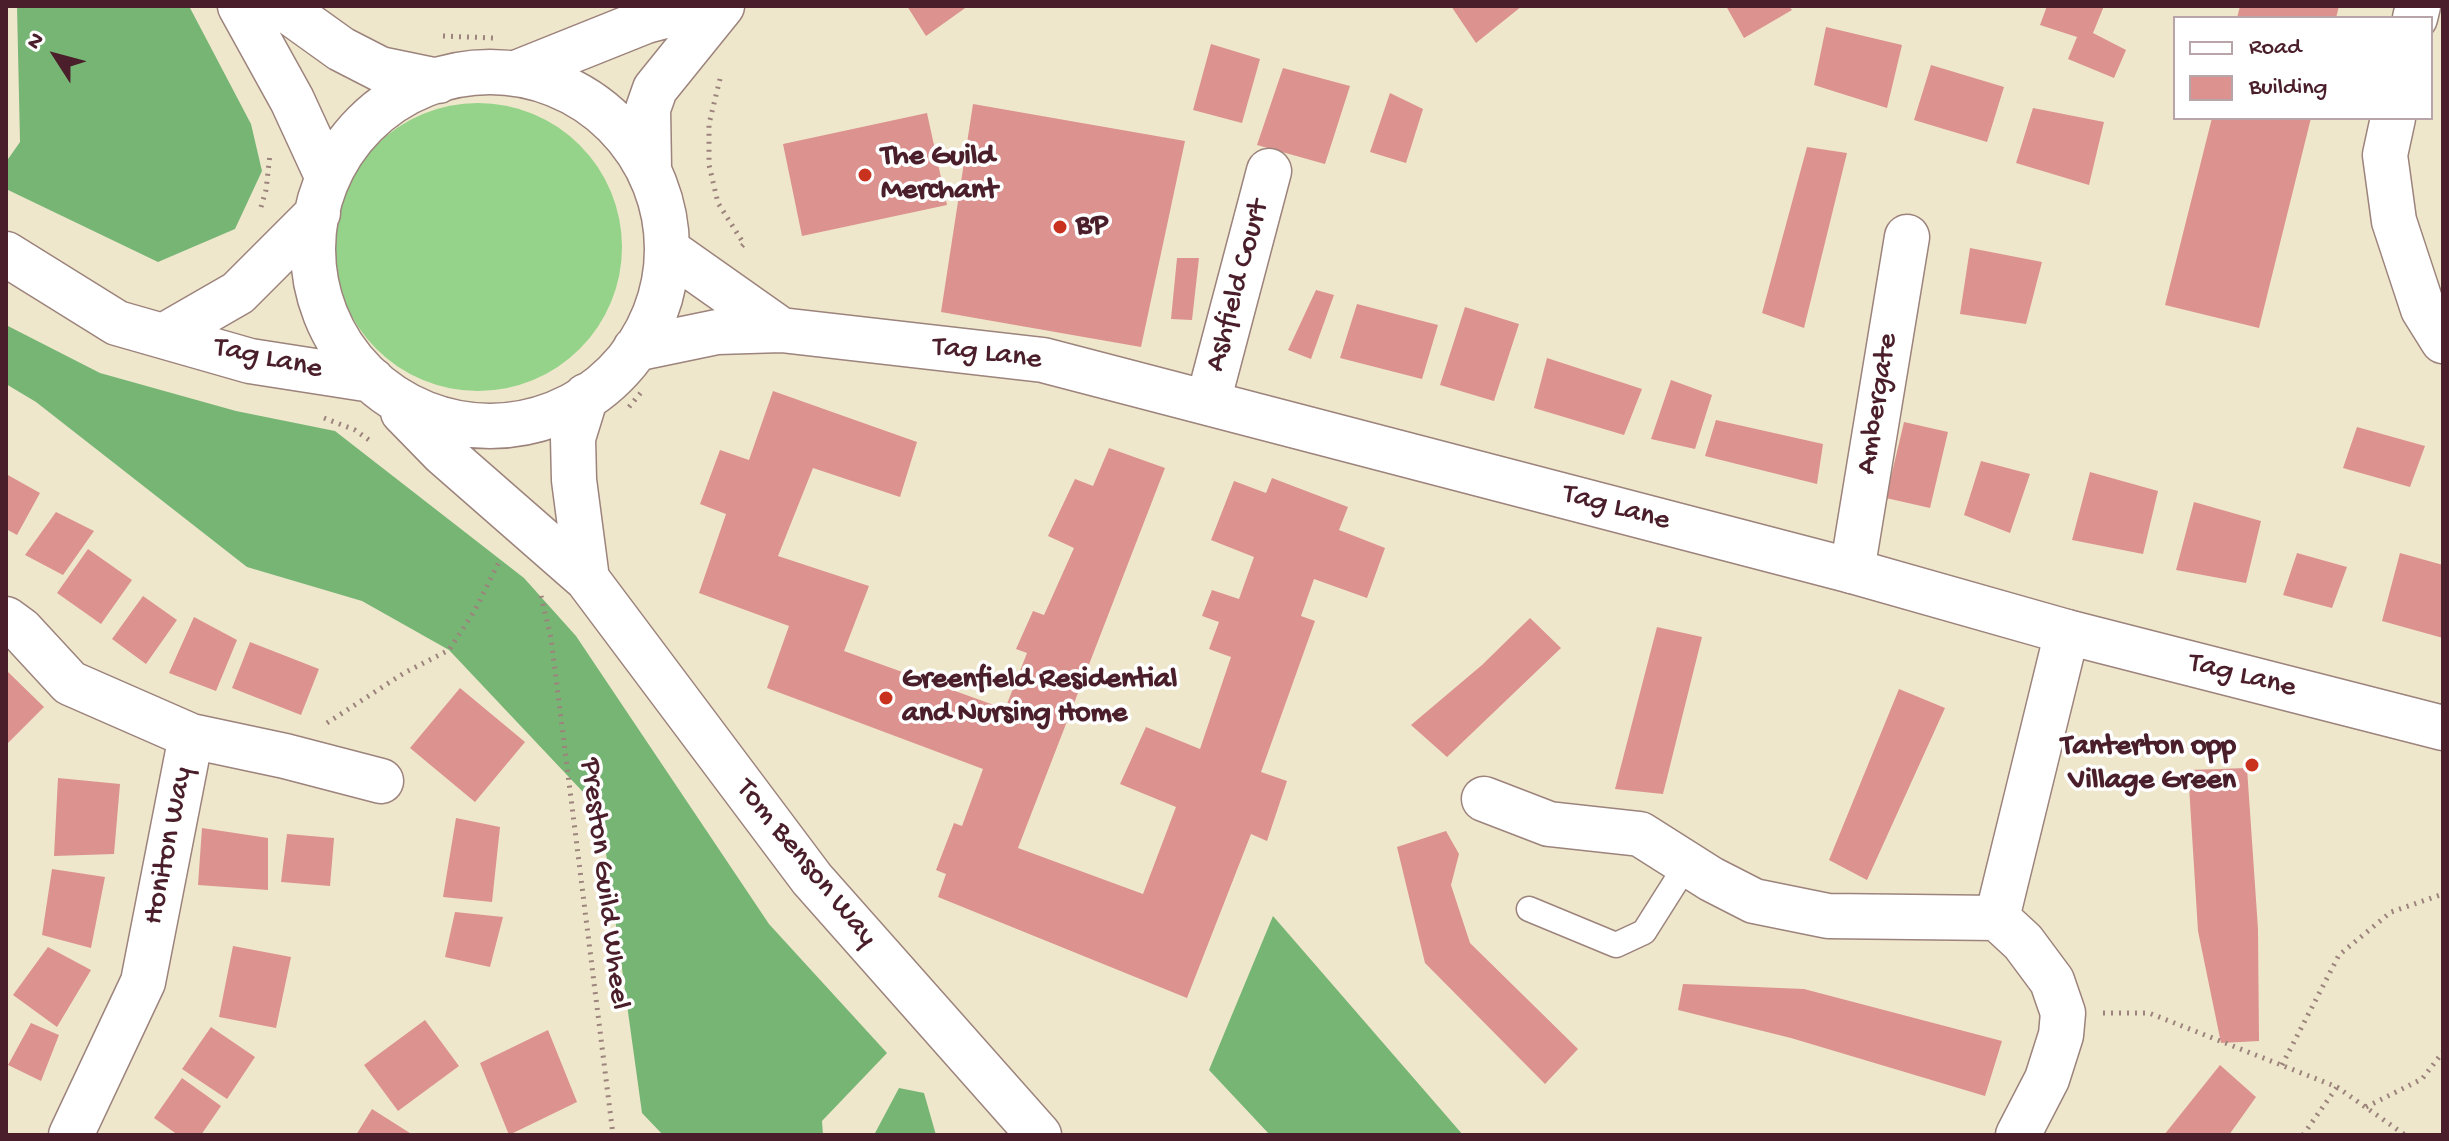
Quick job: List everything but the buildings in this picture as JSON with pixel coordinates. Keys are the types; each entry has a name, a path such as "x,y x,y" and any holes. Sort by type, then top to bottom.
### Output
{"main road":[{"path":"240,6 292,100 322,194"},
{"path":"281,6 341,49 380,69 438,81 461,74 516,73 570,90 615,123 649,168"},
{"path":"516,73 646,21 702,6"},
{"path":"380,388 445,422 508,426 566,411 616,375 649,330 669,251 666,221 649,168 648,109 655,89 722,6"},
{"name":"Tag Lane","path":"165,335 238,293 322,194 363,125 407,91 438,81"},
{"path":"2393,120 2385,155 2394,221 2423,309 2443,341"},
{"name":"Ashfield Court","path":"1208,402 1269,171"},
{"name":"Tom Benson Way","path":"322,194 312,236 318,297 344,353 443,453 587,579 812,879 1039,1135"},
{"name":"Ambergate","path":"1852,571 1907,237"},
{"name":"Tag Lane","path":"669,251 781,330"},
{"name":"Tag Lane","path":"6,254 117,323 250,361 380,388"},
{"name":"Tag Lane","path":"635,349 717,332 781,330 1043,360 1852,571 2067,632 2443,728"},
{"name":"Tom Benson Way","path":"586,396 573,438 574,480 587,579"},
{"path":"6,619 21,630 70,683 191,736"},
{"path":"1997,918 2067,632"},
{"name":"Honiton Way","path":"71,1135 143,982 191,736 381,781"},
{"path":"1484,799 1549,824 1640,834 1754,901 1828,916 1997,918 2023,942 2052,981 2063,1013 2061,1035 2047,1079 2018,1135"}],"lane":[{"path":"1529,909 1616,945 1644,932 1687,864"}],"path":[{"path":"710,280 744,244 718,203 709,165 709,124 722,72"},
{"path":"315,414 355,430 379,447"},
{"path":"285,756 329,721 404,673 449,650 475,610 505,551"},
{"name":"Preston Guild Wheel","path":"536,589 542,599 551,638 613,1135"},
{"path":"2282,1065 2339,955 2391,912 2443,894"},
{"path":"2063,1013 2149,1013 2337,1087 2405,1135"},
{"path":"2366,1107 2422,1079 2443,1052"},
{"path":"2303,1135 2337,1087"}],"green space":[{"path":"17,6 189,6 251,124 262,171 235,229 158,262 6,189 6,162 20,142"},
{"path":"478,103 506,106 533,114 580,145 611,192 619,219 622,247 619,275 611,302 580,349 533,380 506,388 478,391 450,388 423,380 376,349 345,302 337,275 334,247 337,219 345,192 376,145 423,114 450,106"},
{"path":"6,325 100,373 236,411 335,431 524,578 576,636 769,924 887,1053 822,1121 823,1135 663,1135 642,1113 600,810 449,650 362,601 247,567 36,402 6,384"},
{"path":"1273,916 1463,1135 1270,1135 1209,1070"},
{"path":"899,1088 924,1093 936,1135 874,1135"}],"place":[{"name":"The Guild Merchant","path":"865,175"},
{"name":"BP","path":"1060,227"},
{"name":"Greenfield Residential and Nursing Home","path":"886,698"},
{"name":"Tanterton opp Village Green","path":"2252,765"}]}
